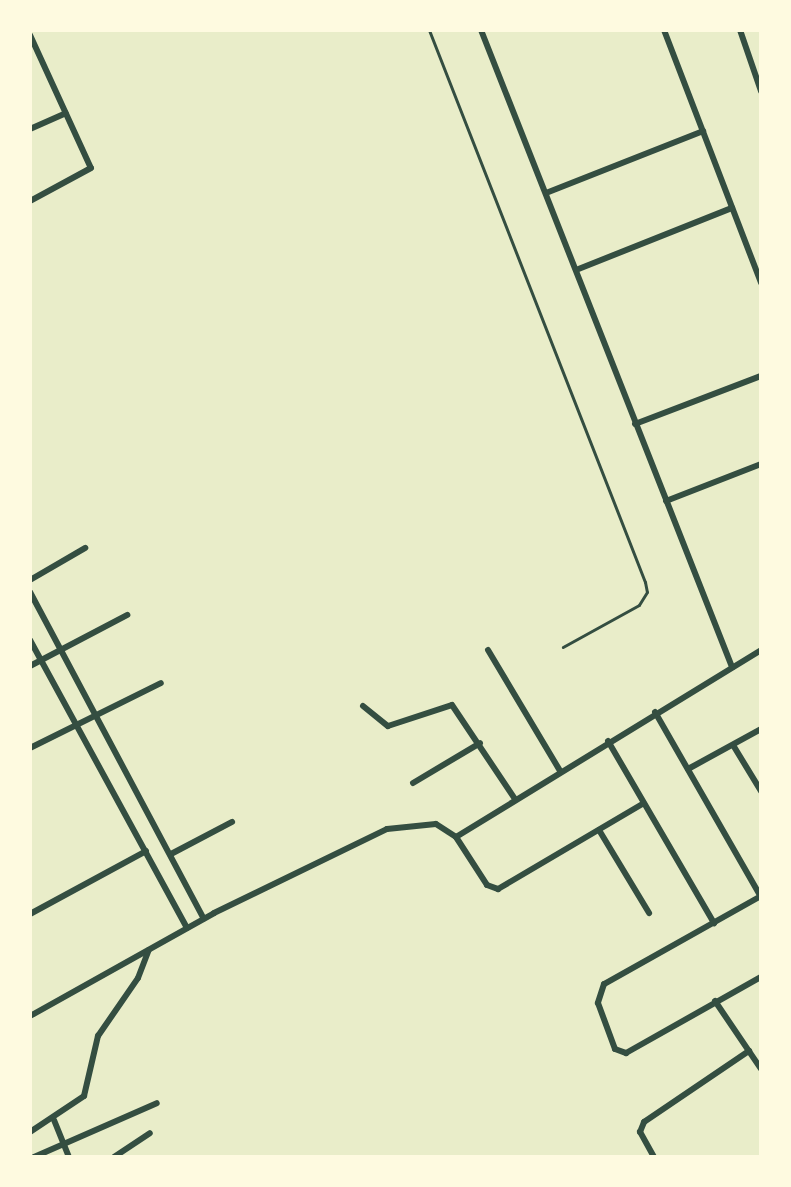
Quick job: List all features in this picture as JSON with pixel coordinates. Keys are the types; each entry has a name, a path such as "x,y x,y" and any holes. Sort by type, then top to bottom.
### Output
{"street":[{"path":"481,30 732,666"},
{"path":"664,30 761,283"},
{"path":"740,30 761,92"},
{"path":"30,35 66,113 89,173 30,201"},
{"path":"30,56 38,52"},
{"path":"30,129 66,113"},
{"path":"546,193 702,131"},
{"path":"576,270 732,208"},
{"path":"635,424 761,376"},
{"path":"666,501 761,464"},
{"path":"30,580 84,548"},
{"path":"30,592 204,919"},
{"path":"30,666 127,615"},
{"path":"30,640 187,928"},
{"path":"488,650 560,771"},
{"path":"456,837 655,712 761,650"},
{"path":"30,748 161,683"},
{"path":"363,706 388,726 452,705 480,743 515,799"},
{"path":"655,712 761,897 604,984 597,995 615,1048 626,1053 761,977"},
{"path":"688,770 761,729"},
{"path":"608,741 714,923"},
{"path":"413,783 480,743"},
{"path":"733,745 761,791"},
{"path":"30,1016 204,919 387,829 423,822 456,837 487,885 498,889 644,803"},
{"path":"171,854 231,822"},
{"path":"599,830 649,913"},
{"path":"30,914 146,851"},
{"path":"30,1132 54,1120 87,1091 98,1036 138,978 149,949"},
{"path":"715,1001 761,1069"},
{"path":"654,1157 640,1132 644,1122 748,1051"},
{"path":"34,1157 65,1148 157,1103"},
{"path":"54,1120 69,1157"},
{"path":"114,1157 150,1133"}],"lane":[{"path":"429,30 645,582 647,592 639,605 563,647"}]}
